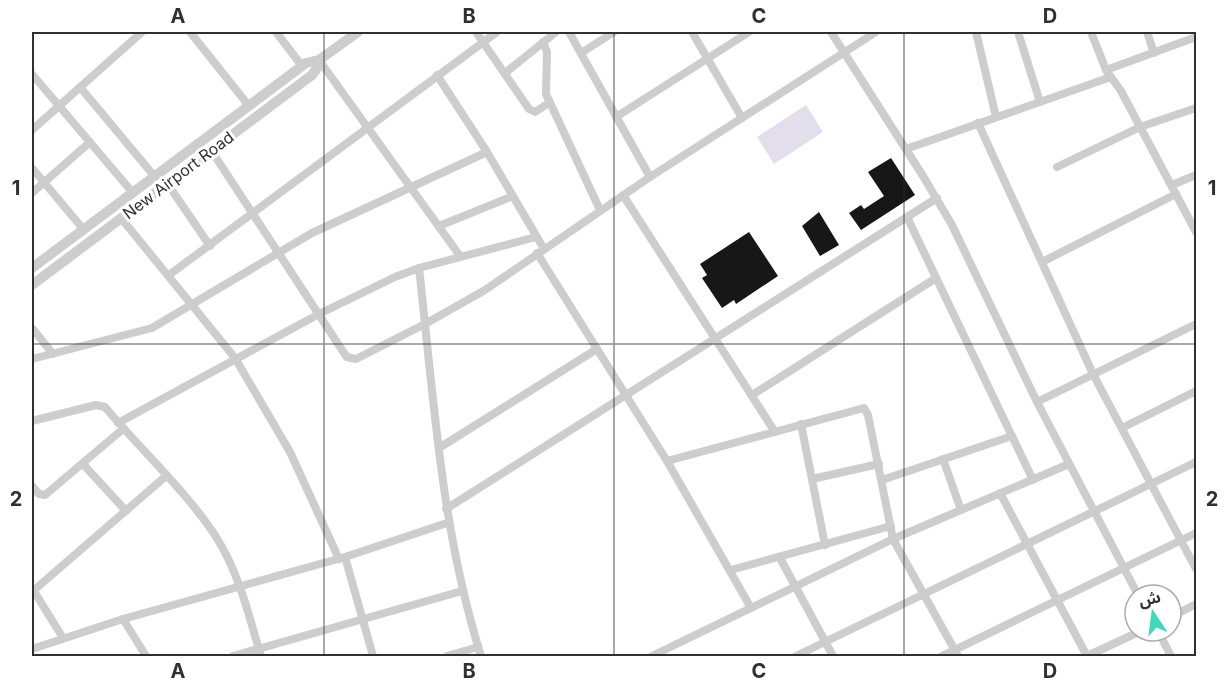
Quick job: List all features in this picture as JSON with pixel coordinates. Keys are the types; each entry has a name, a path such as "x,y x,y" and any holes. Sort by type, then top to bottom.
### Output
{"street":[{"path":"32,130 142,32"},
{"path":"190,32 249,106"},
{"path":"276,32 302,66"},
{"name":"New Airport Road","path":"32,268 302,66 319,60 358,32"},
{"path":"476,32 532,112 549,104"},
{"path":"170,275 497,32"},
{"path":"505,74 556,32"},
{"path":"569,32 650,177"},
{"path":"581,53 614,32"},
{"path":"692,32 742,118"},
{"path":"616,117 749,32"},
{"path":"831,32 937,198 1037,402 1131,583"},
{"path":"211,150 344,353 351,359 361,358 485,290 650,177 876,32"},
{"path":"976,32 996,117"},
{"path":"1018,32 1040,102"},
{"path":"1092,32 1108,74 1140,127 1197,232"},
{"path":"1147,32 1154,53"},
{"path":"906,149 1040,102 1197,37"},
{"path":"543,42 547,52 544,87 549,104 600,210"},
{"path":"319,60 366,129 460,256"},
{"name":"New Airport Road","path":"32,285 312,75 319,60"},
{"path":"32,74 134,193"},
{"path":"437,75 488,152 536,237 540,251 667,461 751,608"},
{"path":"80,87 155,177"},
{"path":"1057,167 1140,127 1197,108"},
{"path":"978,123 1093,374 1197,569"},
{"path":"32,193 90,142"},
{"path":"32,359 152,328 277,251 410,186 488,152"},
{"path":"32,168 84,230"},
{"path":"1172,185 1197,175"},
{"path":"167,183 210,246"},
{"path":"1042,262 1176,194"},
{"path":"623,195 776,432"},
{"path":"439,226 513,196"},
{"path":"446,509 937,198"},
{"path":"906,217 1033,480"},
{"path":"121,218 194,304 235,358 290,452 342,558 373,657"},
{"path":"32,486 39,494 45,495 83,464 120,426 235,358 319,314 419,268 536,237"},
{"path":"419,268 447,523 462,591 479,652 447,657"},
{"path":"752,395 936,278"},
{"path":"1037,402 1197,324"},
{"path":"32,328 53,354"},
{"path":"439,448 597,348"},
{"path":"1122,428 1197,392"},
{"path":"32,421 100,405 166,476 211,529 240,586 260,653"},
{"path":"667,461 864,408 868,415 879,464 893,539 957,653"},
{"path":"801,424 825,545"},
{"path":"882,480 1012,436"},
{"path":"943,459 961,510"},
{"path":"796,657 1197,462"},
{"path":"83,464 126,511"},
{"path":"812,480 879,464"},
{"path":"652,657 893,539 1069,464"},
{"path":"63,638 32,589 166,476"},
{"path":"1000,493 1087,656 1123,639"},
{"path":"32,649 123,619 342,558 447,523"},
{"path":"731,570 891,526"},
{"path":"942,657 957,653 1058,600 1197,533"},
{"path":"780,558 832,657"},
{"path":"233,657 260,653 462,591"},
{"path":"1183,610 1197,604"},
{"path":"123,619 146,657"},
{"path":"1164,643 1172,657"}],"shaded area":[{"path":"806,105 823,132 774,164 757,137"}],"building":[{"path":"891,158 915,195 861,230 849,213 861,205 864,209 884,196 868,172"},
{"path":"819,212 839,245 820,256 802,226"},
{"path":"749,232 778,276 736,304 734,300 722,308 702,278 707,275 700,264"}]}
